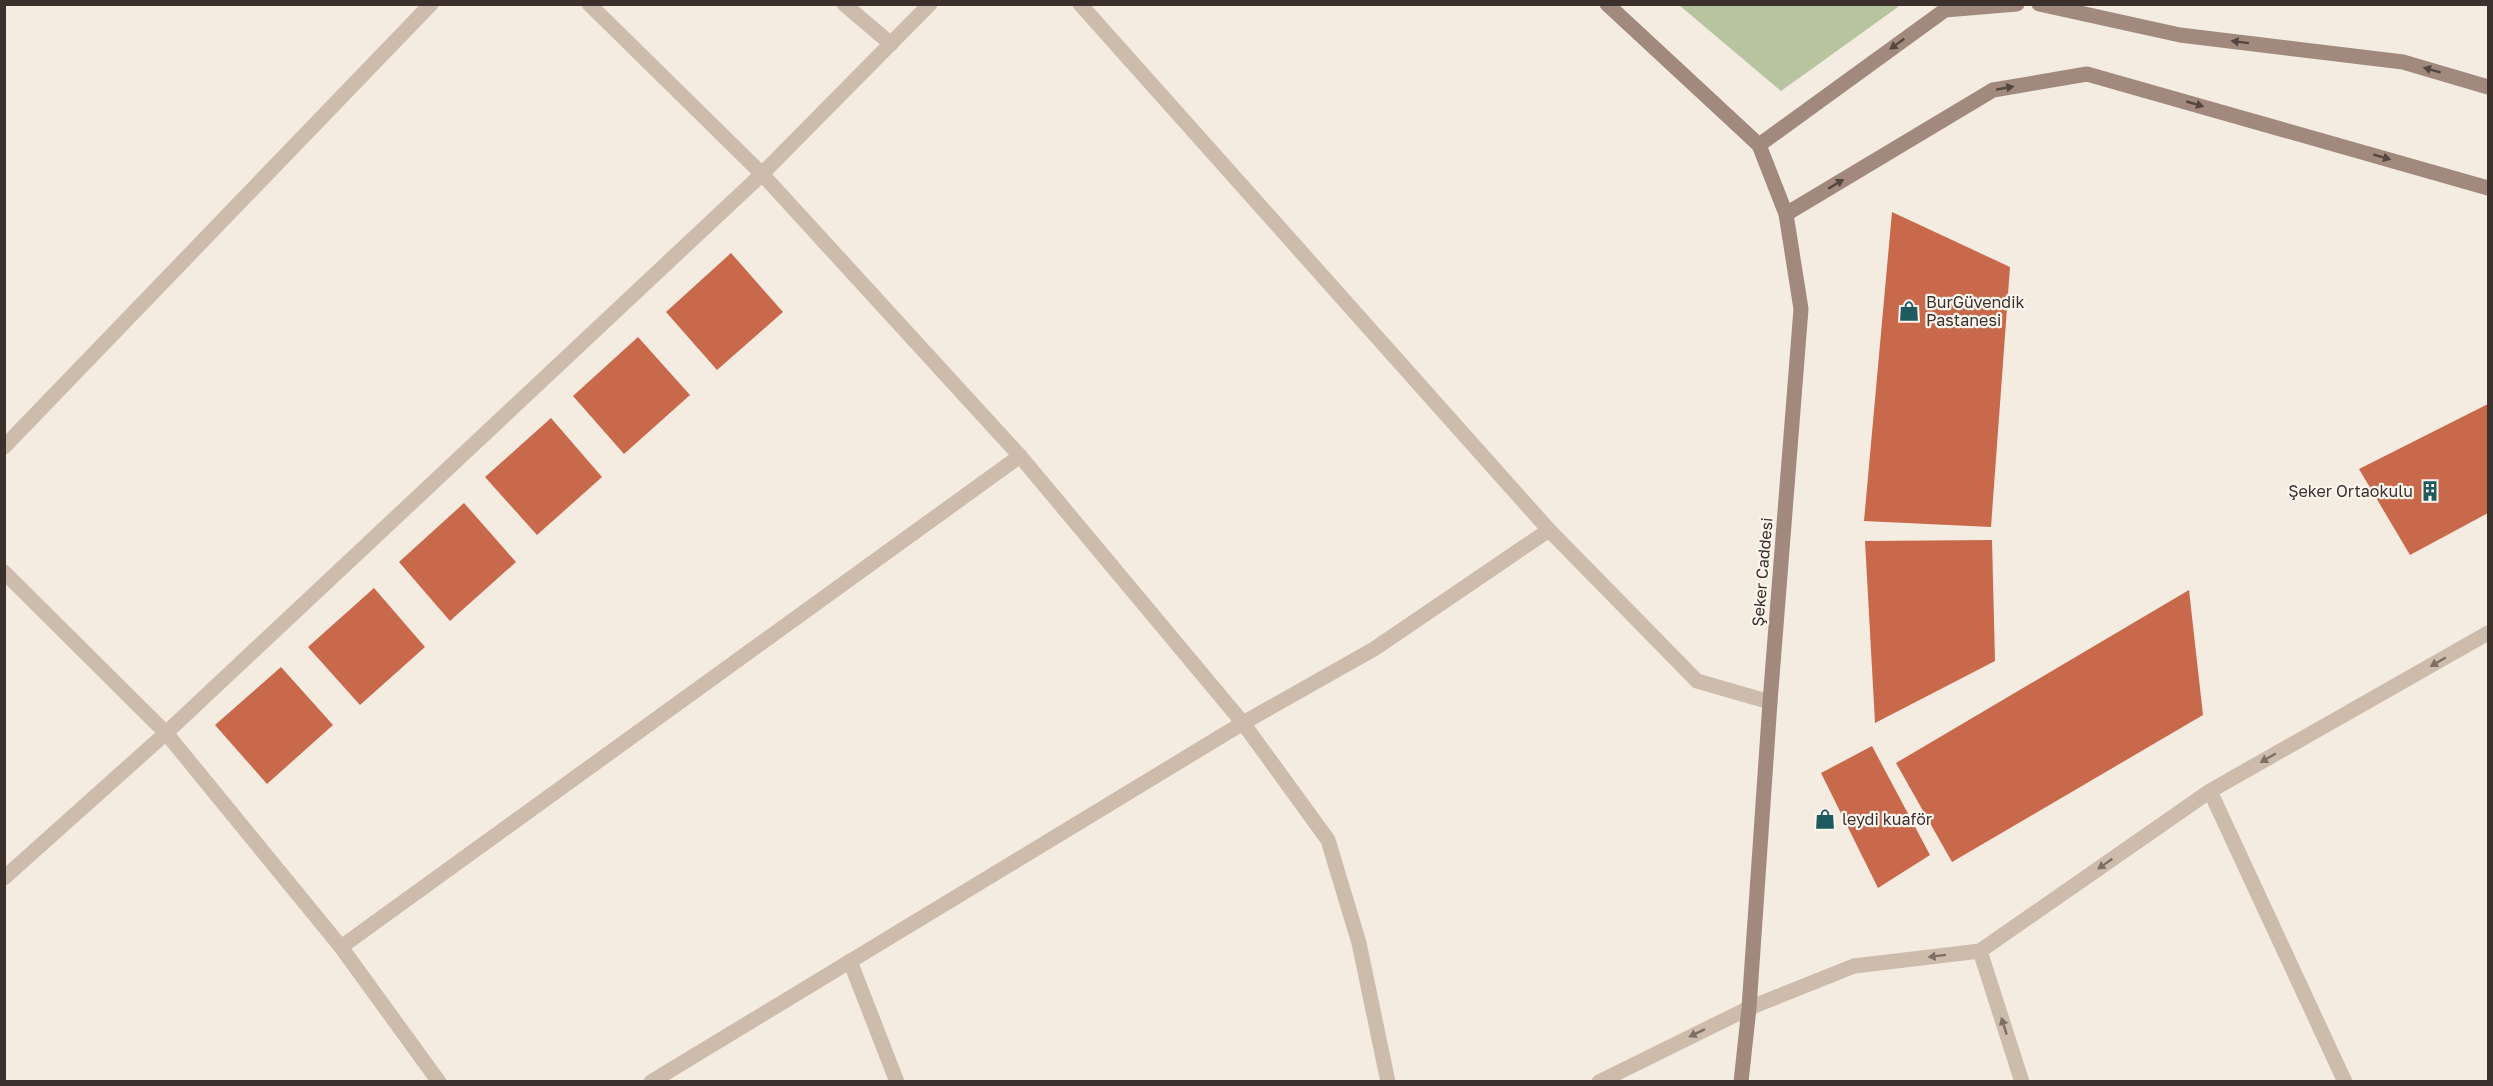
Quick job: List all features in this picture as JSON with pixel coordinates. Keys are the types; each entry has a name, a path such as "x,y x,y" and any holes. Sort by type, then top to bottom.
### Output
{"main road":[{"path":"1607,4 1759,144 1944,7 2017,4"},
{"path":"2039,4 2180,35 2403,62 2488,87"},
{"path":"1786,214 1993,90 2087,74 2488,188"},
{"name":"Şeker Caddesi","path":"1741,1082 1749,1008 1770,702 1802,309 1786,214 1759,144"}],"street":[{"path":"4,447 430,4"},
{"path":"590,4 762,174 1020,456 1243,723 1328,840 1359,943 1388,1082"},
{"path":"844,4 891,44"},
{"path":"4,878 166,733 762,174 930,4"},
{"path":"1080,4 1549,530 1696,681 1770,702"},
{"path":"341,947 1020,456"},
{"path":"651,1082 1243,723 1374,649 1549,530"},
{"path":"4,572 166,733 341,947 440,1082"},
{"path":"1599,1082 1749,1008 1854,966 1980,951 2210,791 2488,633"},
{"path":"2210,791 2345,1082"},
{"path":"1980,951 2022,1082"},
{"path":"850,962 897,1082"}],"green space":[{"path":"1679,5 1897,5 1898,7 1781,91"}],"building":[{"path":"1892,212 2010,267 1991,527 1864,521"},
{"path":"731,253 783,312 717,370 666,312"},
{"path":"638,337 690,395 624,454 573,396"},
{"name":"Şeker Ortaokulu","path":"2488,404 2488,513 2410,555 2359,469"},
{"path":"551,418 602,477 537,535 485,477"},
{"path":"464,503 516,562 450,621 399,562"},
{"path":"1992,540 1995,661 1875,723 1865,541"},
{"path":"374,588 425,647 360,705 308,647"},
{"path":"2189,590 2203,715 1952,862 1896,763"},
{"path":"281,667 333,725 267,784 215,725"},
{"path":"1872,746 1930,855 1878,888 1821,773"}],"place":[{"name":"BurGüvendik Pastanesi","path":"1909,311"},
{"name":"Şeker Ortaokulu","path":"2430,491"},
{"name":"leydi kuaför","path":"1825,819"}]}
